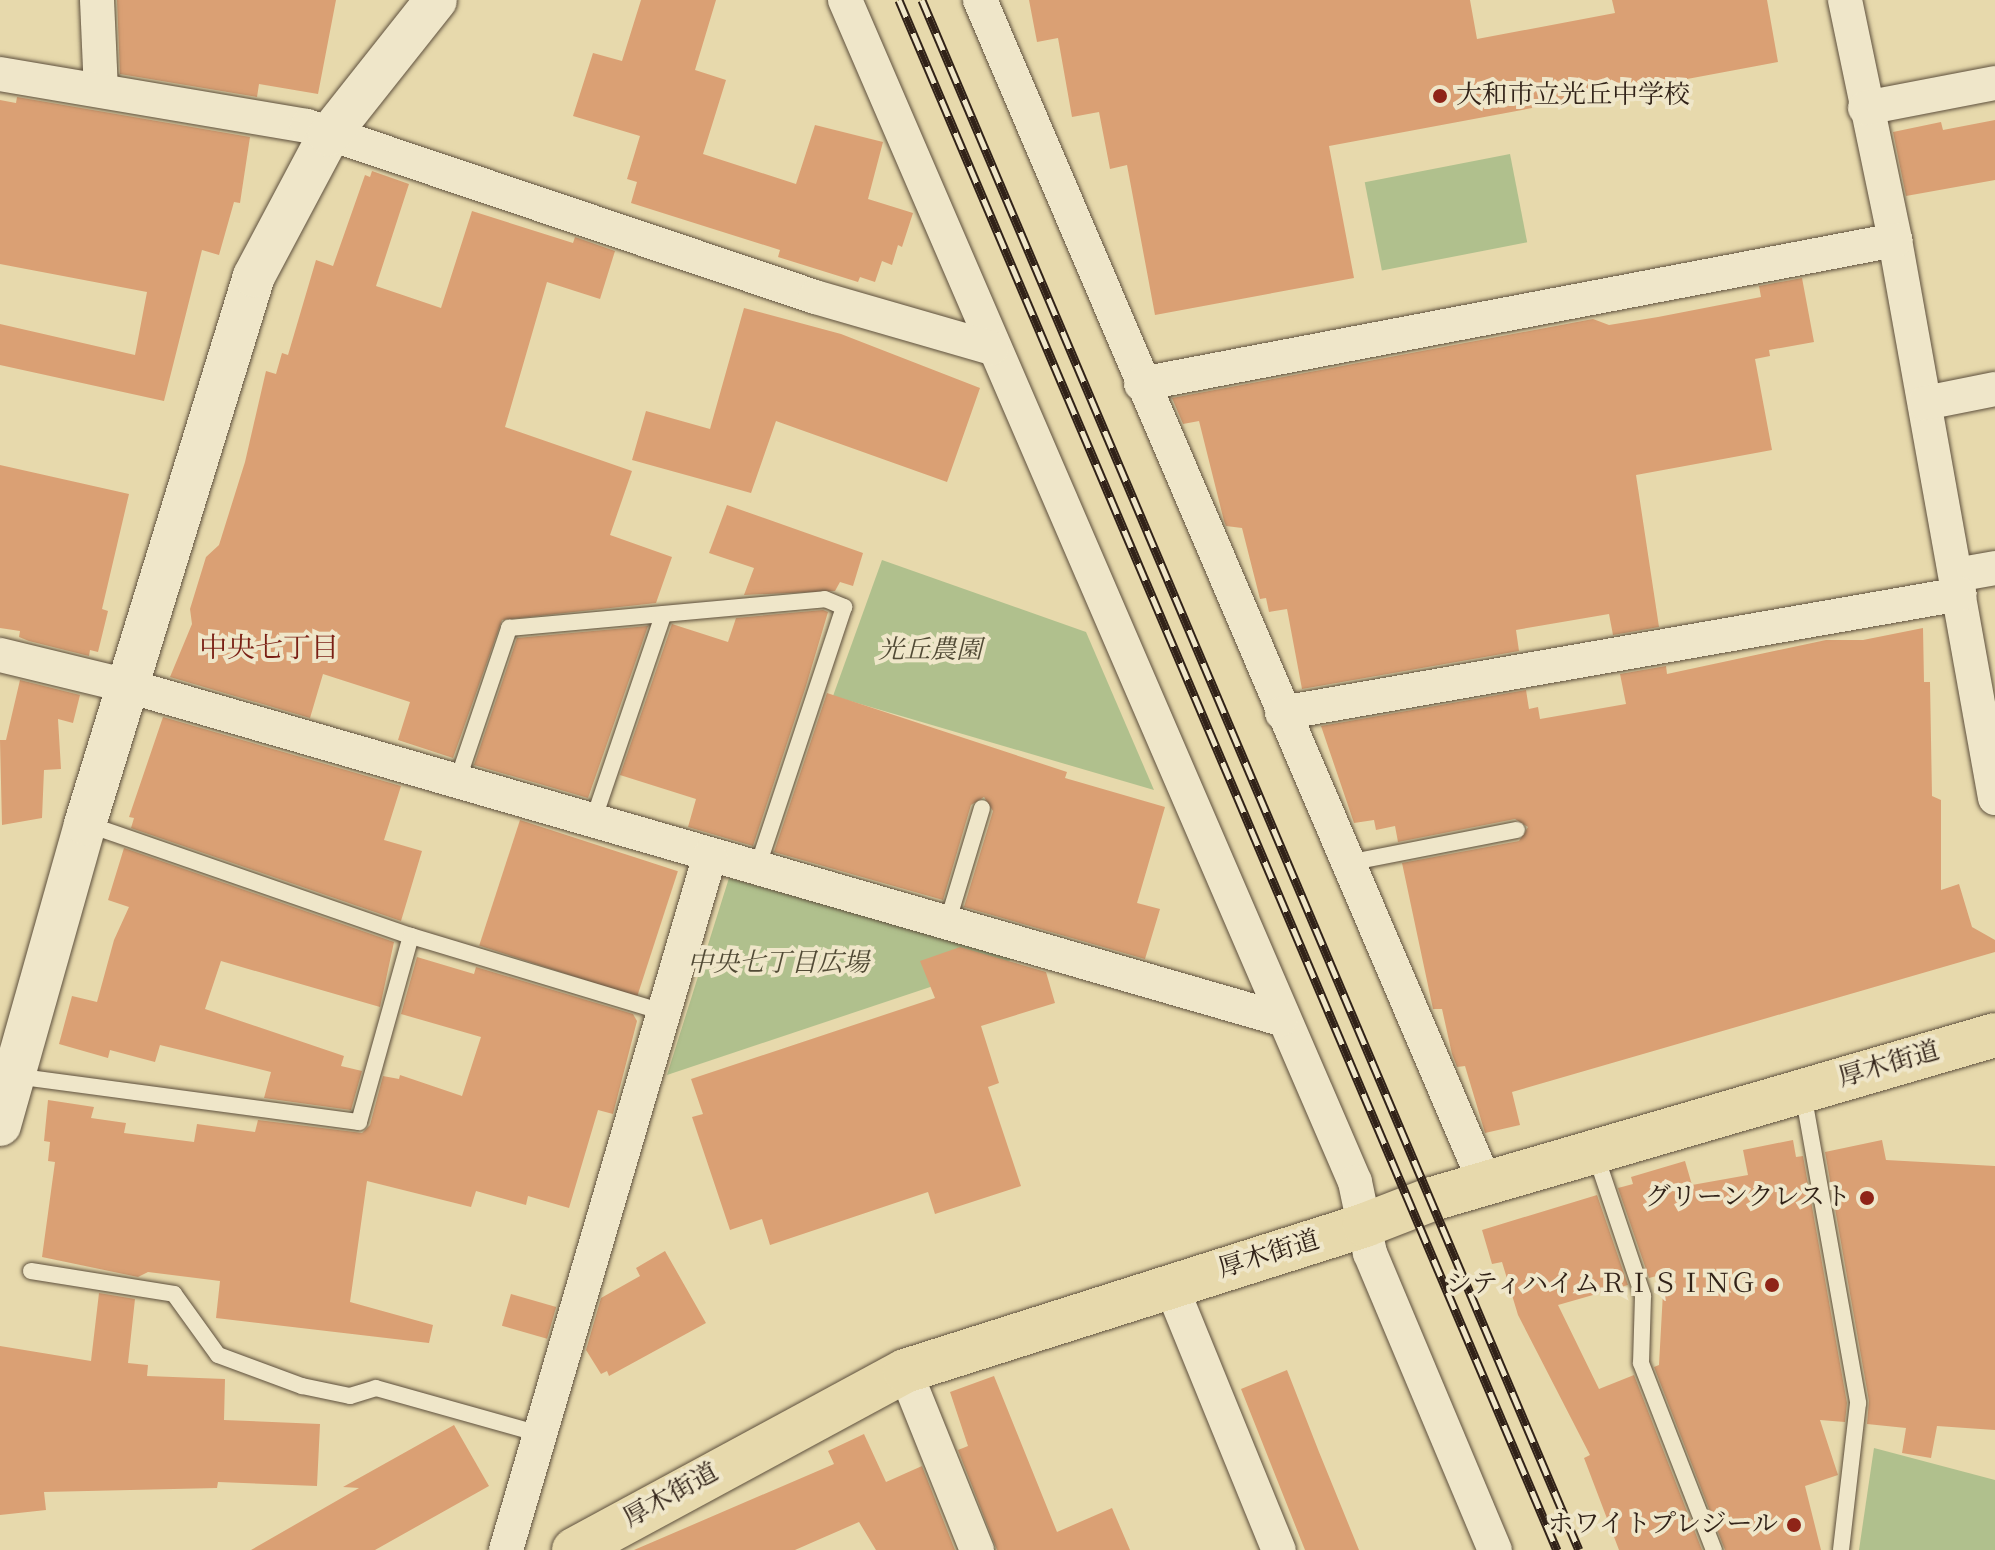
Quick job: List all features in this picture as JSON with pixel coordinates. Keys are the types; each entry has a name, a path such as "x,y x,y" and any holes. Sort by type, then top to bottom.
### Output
{"main road":[{"name":"厚木街道","path":"574,1550 905,1371 1365,1225 1485,1183 1995,1035"}],"street":[{"path":"97,0 101,90"},
{"path":"5,1101 85,824 254,276 329,135 436,0"},
{"path":"845,0 1281,1019 1360,1194 1370,1253 1495,1550"},
{"path":"980,0 1141,384 1485,1183"},
{"path":"1845,0 1865,108 1895,240 1991,751 1995,798"},
{"path":"0,74 277,120 815,297 992,348"},
{"path":"1865,108 1995,83"},
{"path":"1141,384 1895,240"},
{"path":"1925,403 1995,389"},
{"path":"1282,713 1958,584 1995,568"},
{"path":"0,655 128,686 1281,1019"},
{"path":"506,1550 710,855"},
{"path":"1171,1286 1279,1550"},
{"path":"905,1371 977,1550"}],"lane":[{"path":"457,782 509,628 825,599 844,607 757,869"},
{"path":"593,821 663,615"},
{"path":"947,924 982,808"},
{"path":"85,824 411,936 666,1013"},
{"path":"1347,863 1517,830"},
{"path":"5,1101 359,1122 411,936"},
{"path":"1802,1090 1858,1403 1841,1550"},
{"path":"1595,1153 1643,1296 1641,1363 1714,1550"},
{"path":"31,1271 174,1294 218,1355 302,1386 350,1396 376,1388 540,1434"}],"green space":[{"path":"1510,154 1527,242 1382,271 1365,182"},
{"name":"光丘農園","path":"882,560 1086,632 1154,790 833,696"},
{"name":"中央七丁目広場","path":"729,878 1017,958 667,1075"},
{"path":"1874,1448 1995,1480 1995,1550 1859,1550"}],"building":[{"path":"117,0 336,0 318,94 259,84 257,97 120,74"},
{"path":"641,0 716,0 695,70 726,80 703,154 796,184 815,125 883,142 868,199 913,213 902,247 898,245 892,265 882,261 875,282 860,277 858,282 778,257 780,250 631,203 637,182 627,179 640,136 573,116 593,53 622,61"},
{"path":"1029,0 1470,0 1477,39 1615,13 1612,0 1767,0 1778,62 1329,146 1354,278 1155,315 1127,165 1110,169 1099,112 1072,117 1058,38 1037,42"},
{"path":"17,97 250,137 240,203 234,202 219,255 202,250 164,401 0,365 0,324 135,355 147,292 0,264 0,100 16,103"},
{"path":"1995,120 1995,180 1906,196 1893,132 1941,122 1943,130"},
{"path":"372,171 409,184 376,286 441,308 472,211 573,243 575,237 615,251 600,299 547,282 505,427 632,471 610,535 672,557 656,603 502,620 453,758 398,740 410,702 323,674 310,718 170,677 192,624 190,609 206,557 219,545 245,462 266,371 276,374 282,353 288,355 316,260 333,266 365,175 370,177"},
{"path":"1802,278 1814,342 1769,350 1770,356 1755,359 1772,450 1636,475 1659,627 1613,635 1609,614 1516,630 1519,651 1302,689 1287,609 1269,612 1266,598 1260,599 1242,528 1226,526 1224,521 1199,421 1183,424 1172,398 1593,319 1609,325 1658,317 1761,297 1759,286"},
{"path":"744,308 841,334 980,388 947,482 776,421 751,493 632,460 646,411 710,429"},
{"path":"0,465 129,494 102,609 108,611 98,652 90,650 89,656 29,641 19,637 20,631 0,628"},
{"path":"727,505 863,553 853,586 840,582 835,591 744,595 754,568 709,553"},
{"path":"828,612 753,846 688,827 696,799 620,775 672,624 728,642 736,618"},
{"path":"648,626 588,798 474,765 517,638"},
{"path":"1923,628 1924,682 1930,682 1932,796 1941,800 1941,890 1959,884 1972,927 1995,940 1995,952 1512,1092 1520,1125 1485,1133 1465,1066 1457,1067 1452,1054 1442,1009 1433,1009 1402,863 1519,841 1528,827 1515,819 1398,842 1395,826 1376,830 1374,820 1354,823 1321,726 1526,690 1529,709 1538,707 1540,719 1626,704 1620,674 1666,666 1667,674 1826,640 1863,640"},
{"path":"20,680 80,695 73,723 58,719 61,769 44,770 42,818 2,825 0,740 6,740"},
{"path":"827,693 1067,772 1065,778 1165,807 1137,903 1160,909 1145,959 964,907 993,811 984,797 971,805 943,900 774,852"},
{"path":"163,717 401,786 384,840 422,851 401,921 131,828 134,818 129,817"},
{"path":"520,820 678,871 637,997 479,946"},
{"path":"124,848 394,942 380,1007 221,961 205,1009 344,1056 341,1066 362,1071 351,1110 264,1098 271,1072 160,1045 155,1062 110,1050 108,1058 59,1044 72,996 97,1002 114,940 129,907 108,900"},
{"path":"960,947 1046,972 1055,1003 981,1026 999,1083 988,1087 1021,1186 935,1214 928,1192 770,1245 762,1219 730,1230 692,1117 703,1114 691,1079 935,998 920,961"},
{"path":"417,957 474,974 476,967 633,1014 637,1021 613,1114 598,1110 569,1208 528,1196 526,1205 476,1191 471,1207 367,1181 350,1302 433,1325 429,1343 216,1318 220,1281 148,1272 138,1277 42,1257 55,1162 48,1161 50,1142 44,1141 48,1100 94,1107 91,1118 126,1123 124,1133 194,1142 197,1124 255,1132 258,1120 362,1133 370,1125 383,1076 399,1079 400,1075 462,1096 481,1037 401,1014"},
{"path":"1793,1140 1796,1157 1803,1156 1847,1403 1845,1422 1820,1420 1838,1475 1805,1486 1821,1550 1725,1550 1654,1367 1659,1365 1664,1274 1649,1278 1618,1188 1633,1184 1631,1177 1685,1161 1692,1185 1748,1175 1743,1150"},
{"path":"1882,1140 1886,1160 1995,1166 1995,1430 1937,1426 1931,1458 1902,1453 1906,1428 1867,1424 1869,1401 1825,1152"},
{"path":"1597,1195 1628,1285 1558,1305 1599,1389 1634,1375 1702,1550 1619,1550 1584,1458 1590,1455 1518,1315 1502,1262 1492,1264 1482,1230"},
{"path":"665,1251 706,1323 609,1376 607,1371 601,1374 586,1350 601,1298 640,1276 636,1268"},
{"path":"99,1293 135,1299 128,1363 148,1365 147,1376 225,1379 224,1420 320,1424 317,1486 218,1482 217,1488 44,1492 46,1510 0,1515 0,1346 91,1361"},
{"path":"511,1294 556,1307 547,1339 502,1326"},
{"path":"1287,1370 1359,1550 1305,1550 1241,1389"},
{"path":"994,1376 1057,1532 1112,1508 1130,1550 997,1550 958,1450 968,1446 950,1392"},
{"path":"454,1425 489,1486 375,1550 251,1550 359,1488 343,1487"},
{"path":"864,1434 886,1482 922,1466 955,1550 876,1550 859,1522 795,1550 634,1550 834,1464 828,1451"}],"railway":[{"path":"899,0 1557,1550"},
{"path":"922,0 1579,1550"}],"place":[{"name":"大和市立光丘中学校","path":"1440,96"},
{"name":"グリーンクレスト","path":"1867,1198"},
{"name":"シティハイムＲＩＳＩＮＧ","path":"1772,1285"},
{"name":"ホワイトプレジール","path":"1794,1525"}],"district":[{"name":"中央七丁目","path":"269,649"}]}
